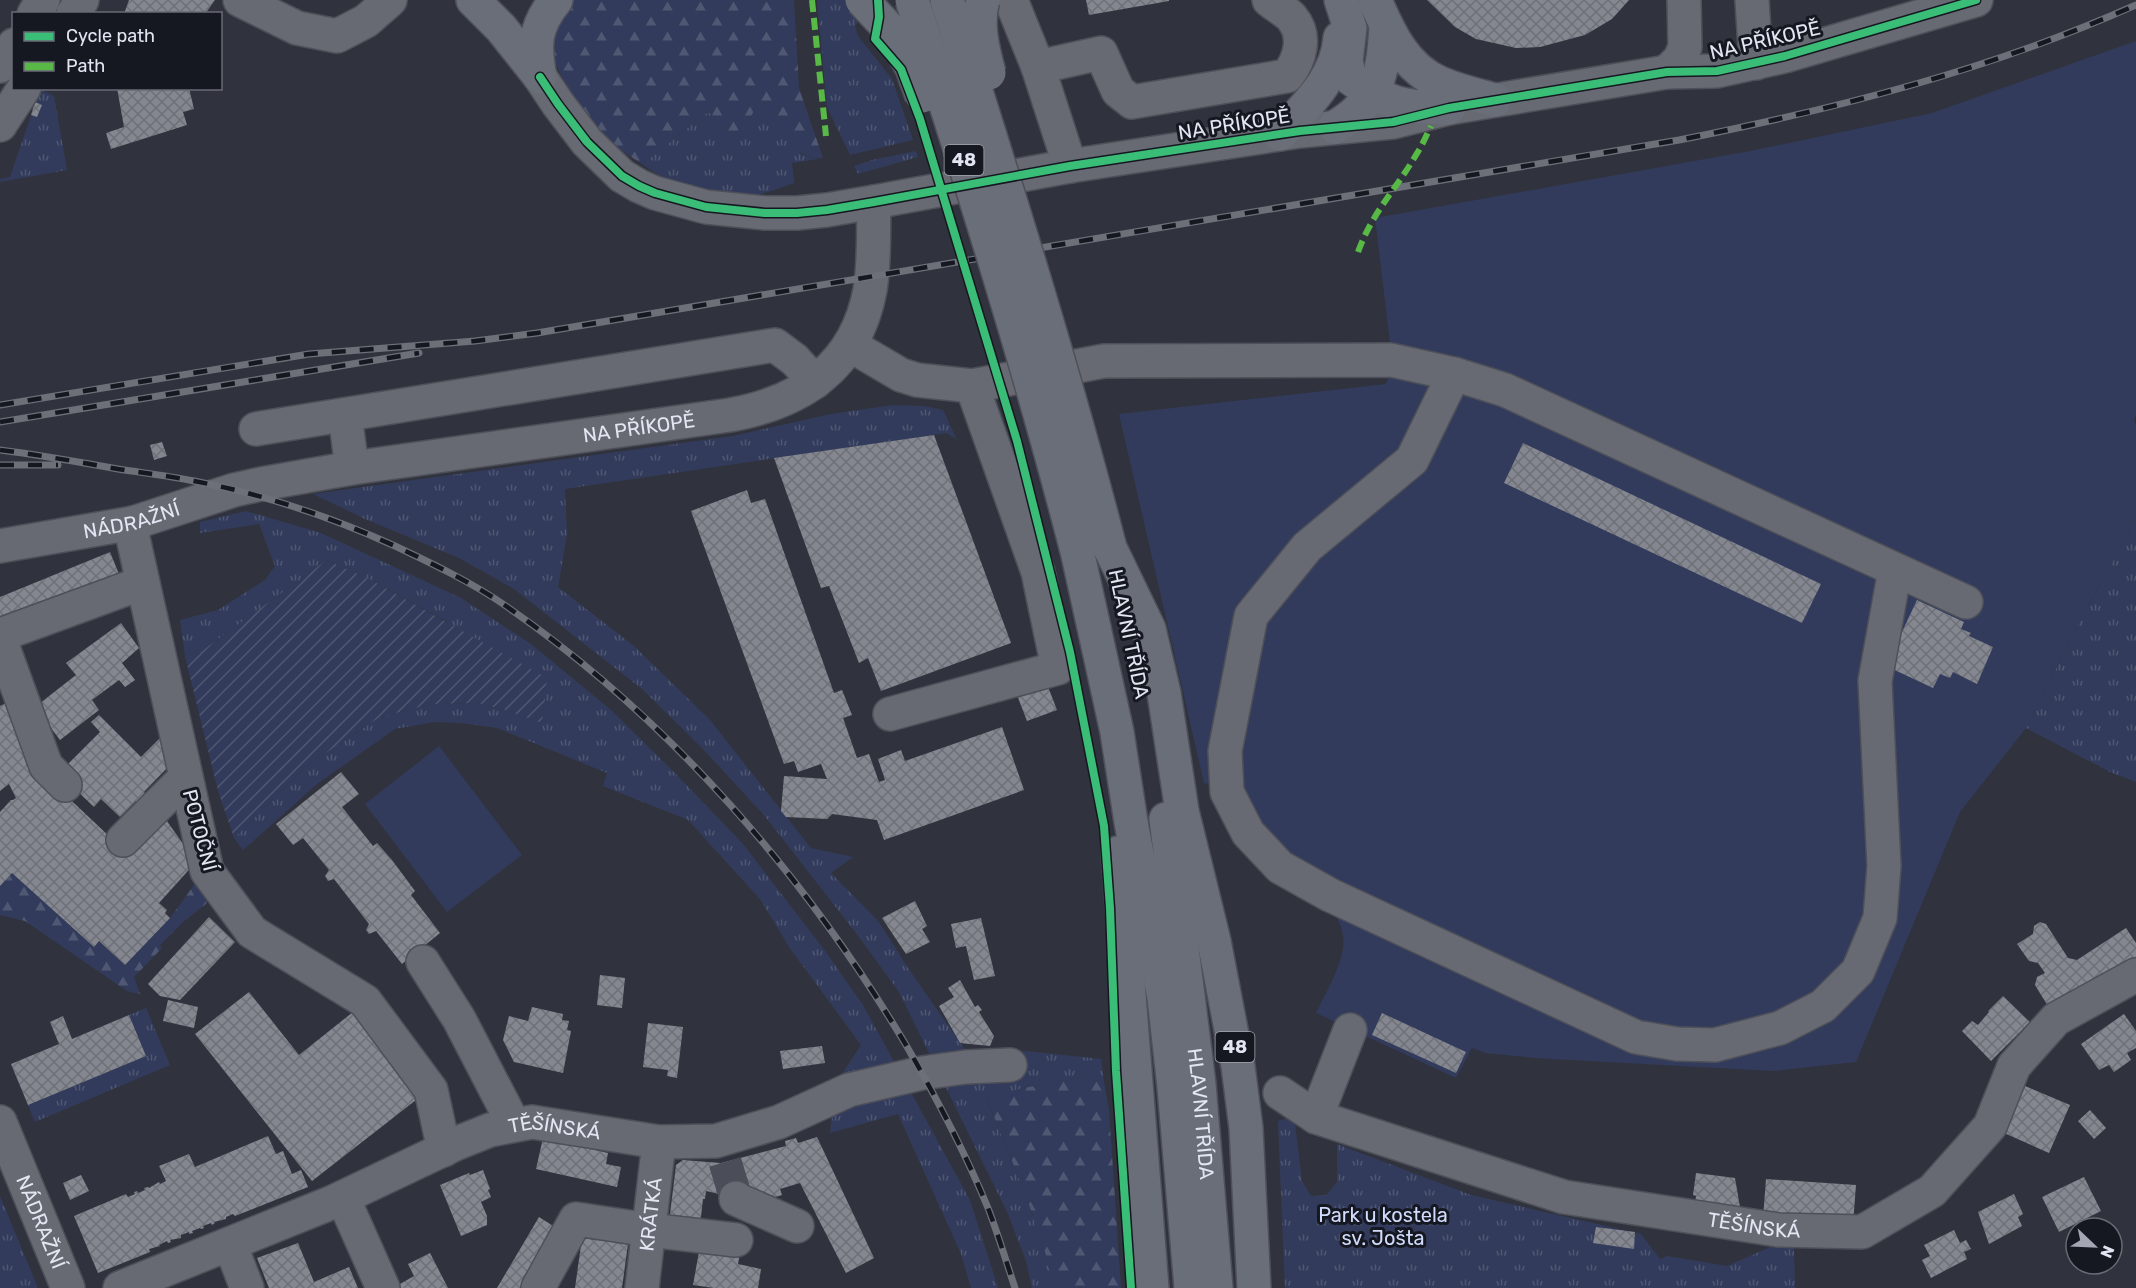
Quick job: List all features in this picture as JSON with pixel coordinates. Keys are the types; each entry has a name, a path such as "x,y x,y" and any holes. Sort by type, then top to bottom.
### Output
{"main road":[{"path":"473,0 501,9 540,77"},
{"path":"540,77 536,39 544,15 556,0"},
{"name":"48","path":"862,0 889,28 903,50 919,85 976,255 1014,322"},
{"name":"48","path":"912,0 1014,322 1078,555 1081,642 1164,998 1191,1288"},
{"name":"HLAVNÍ TŘÍDA","path":"947,0 1045,313 1110,548 1174,813 1216,1288"},
{"name":"48","path":"983,0 980,32 985,56 1043,241 1045,313"},
{"path":"1335,127 1354,116 1372,94 1383,60 1380,13"},
{"path":"1380,13 1403,53 1427,76 1440,83 1495,100"},
{"path":"1343,14 1346,61 1350,78 1372,94 1412,107 1449,108"},
{"path":"1280,134 1311,101 1325,82 1338,52 1343,14"},
{"name":"48","path":"1174,813 1214,941 1238,1066 1246,1128 1254,1288"},
{"name":"48","path":"1123,823 1152,1288"}],"street":[{"path":"240,0 297,28 337,36 366,21 390,0"},
{"path":"1011,0 1038,67 1070,165"},
{"path":"1038,67 1101,52 1118,91 1132,102 1287,76 1294,67 1301,47 1299,34 1293,19 1269,0"},
{"path":"1668,72 1680,59 1685,47 1684,0"},
{"path":"1752,0 1756,63"},
{"name":"NA PŘÍKOPĚ","path":"540,77 576,129 594,148 622,176 654,193 706,207 765,213 827,210 1070,165 1280,134 1393,122 1449,108 1495,100 1668,72 1717,70 1756,63 1976,0"},
{"path":"0,66 12,48"},
{"path":"0,125 23,90"},
{"name":"NA PŘÍKOPĚ","path":"261,484 352,468 730,415 766,407 796,394 835,365 850,345 864,315 870,289 874,202"},
{"path":"256,429 775,345 795,360 815,382"},
{"path":"850,345 901,375 917,380 972,386 1104,361 1391,360 1454,374 1505,390 1966,602"},
{"path":"1454,374 1412,460 1307,546 1251,616 1225,751 1227,792 1248,833 1280,867 1330,895 1636,1037 1677,1044 1715,1045 1780,1028 1823,1006 1857,971 1880,918 1884,866 1875,681 1895,570"},
{"path":"890,714 1058,668 1038,572 972,386"},
{"path":"345,415 352,468"},
{"name":"NÁDRAŽNÍ","path":"0,546 133,523 234,490 261,484"},
{"name":"POTOČNÍ","path":"133,523 133,538 142,583 207,871 252,932 365,1001 431,1090 444,1150"},
{"path":"65,784 46,766 0,637 142,583"},
{"path":"123,840 186,777"},
{"path":"423,962 459,1019 514,1125"},
{"name":"TĚŠÍNSKÁ","path":"1280,1093 1316,1117 1564,1197 1778,1230 1862,1232 1932,1191 1990,1126 2014,1066 2056,1018 2136,975"},
{"path":"1316,1117 1350,1030"},
{"name":"TĚŠÍNSKÁ","path":"120,1288 343,1198 490,1130 532,1122 720,1152 849,1090 922,1073 966,1067 1010,1065"},
{"name":"NÁDRAŽNÍ","path":"0,1122 68,1288"},
{"name":"KRÁTKÁ","path":"642,1288 659,1142"},
{"path":"343,1198 383,1288"},
{"path":"736,1198 797,1226"},
{"path":"538,1288 576,1219 649,1230 736,1239"},
{"path":"230,1244 247,1288"}],"green space":[{"path":"566,0 794,0 799,88 823,158 813,158 795,148 780,131 762,104 756,106 748,123 734,134 719,131 716,117 708,112 642,164 614,145 594,125 567,86 554,59 549,47"},
{"path":"817,0 868,0 855,26 858,36 892,79 913,140 850,155 827,107"},
{"path":"2136,41 2136,414 2134,420 2136,426 2136,520 2080,620 2026,728 1960,812 1856,1062 1773,1071 1535,1058 1485,1053 1472,1048 1456,1078 1316,1013 1339,964 1343,945 1342,929 1332,909 1220,787 1204,783 1119,414 1386,384 1393,368 1375,218 1750,151 1932,113"},
{"path":"40,90 42,90 54,96 67,170 0,182 0,179 10,177"},
{"path":"762,103 779,130 802,155 818,159 792,163 794,183 769,192 724,196 681,185 642,164 708,112 716,117 748,123 756,106"},
{"path":"916,151 918,157 858,174 854,166 872,160"},
{"path":"893,405 924,406 943,410 957,440 947,433 565,489 567,535 558,587 634,646 710,720 811,848 853,857 831,873 879,922 968,1054 1015,1050 1101,1059 1104,1082 1081,1078 1023,1088 987,1100 1025,1193 1057,1288 1032,1288 1026,1261 1008,1214 899,992 764,815 702,748 642,689 514,589 459,558 365,519 313,494 733,436 831,414"},
{"path":"246,511 321,533 461,598 531,644 611,710 675,773 743,844 823,948 863,1005 970,1200 998,1288 971,1288 961,1254 898,1114 830,1133 836,1083 861,1045 789,947 760,899 688,820 603,786 607,773 497,728 435,722 395,729 317,784 243,850 234,838 306,766 380,717 431,704 478,703 505,710 446,621 371,580 327,560 199,653 185,656 180,620 218,610 265,580 275,566 259,524 200,533 200,522"},
{"path":"2136,520 2136,782 2110,772 2026,728 2080,620"},
{"path":"327,560 371,580 547,678 542,723 478,703 431,704 380,717 306,766 234,838 218,791 185,656 199,653"},
{"path":"439,746 522,855 447,912 365,804"},
{"path":"12,873 99,941 125,965 170,918 202,874 211,896 206,904 184,921 160,945 162,948 134,977 140,994 127,991 25,921 0,915 0,886"},
{"path":"146,1008 170,1065 35,1122 28,1105 146,1056 129,1015"},
{"path":"1081,1078 1104,1082 1109,1110 1121,1288 1057,1288 1025,1193 987,1099 1023,1088"},
{"name":"Park u kostela sv. Jošta","path":"1294,1116 1302,1181 1311,1196 1326,1195 1337,1182 1337,1144 1471,1195 1641,1234 1660,1259 1667,1256 1727,1266 1775,1245 1794,1248 1795,1288 1285,1288 1278,1121"},
{"path":"0,1196 38,1288 0,1288"}],"building":[{"path":"129,0 215,0 206,12 125,12"},
{"path":"1086,0 1169,0 1169,1 1089,15"},
{"path":"1427,0 1629,0 1612,19 1585,35 1540,47 1516,48 1476,39 1455,27"},
{"path":"117,90 189,90 194,109 183,112 187,125 111,149 106,133 124,127"},
{"path":"35,102 42,105 37,117 31,115"},
{"path":"934,435 1011,643 881,691 868,658 859,663 829,586 821,588 774,458"},
{"path":"162,442 167,456 154,460 150,445"},
{"path":"1523,443 1821,584 1802,623 1504,483"},
{"path":"747,490 751,503 765,499 834,693 842,690 852,715 843,718 857,758 869,754 879,782 885,780 878,759 901,750 905,761 1002,727 1024,790 884,840 877,820 832,814 827,819 786,817 781,811 784,776 827,779 821,764 798,772 794,761 784,764 691,511"},
{"path":"110,552 121,579 0,627 0,597"},
{"path":"1917,600 1964,622 1961,629 1971,633 1969,636 1993,647 1977,684 1953,672 1950,678 1940,674 1933,688 1886,666"},
{"path":"121,623 139,648 122,663 135,680 125,687 119,680 92,700 99,710 60,740 35,707 76,675 66,663"},
{"path":"1045,679 1057,710 1027,721 1015,690"},
{"path":"10,701 40,771 128,854 164,817 196,862 159,903 167,910 165,913 170,918 125,965 99,941 94,947 12,873 0,886 0,812 16,798 9,784 0,791 0,706"},
{"path":"99,715 141,757 168,730 174,761 144,792 147,795 138,804 136,801 120,817 101,799 94,807 73,787 81,779 67,765 100,732 91,722"},
{"path":"341,772 359,794 342,807 373,846 377,843 392,860 415,891 411,895 440,933 402,964 376,931 369,934 366,930 369,924 334,879 328,881 325,876 329,870 303,838 293,845 276,824"},
{"path":"915,901 927,926 922,929 930,942 906,954 882,918"},
{"path":"209,917 235,942 180,1000 160,996 148,984"},
{"path":"981,918 995,976 974,980 966,946 956,948 951,924"},
{"path":"2040,922 2046,924 2068,958 2077,960 2126,928 2136,943 2136,957 2049,1008 2035,985 2037,977 2045,973 2038,963 2029,961 2017,944 2033,934 2034,926"},
{"path":"600,975 625,978 622,1008 597,1005"},
{"path":"960,980 975,1007 978,1005 982,1010 979,1012 994,1036 990,1046 960,1043 939,1006 954,997 948,988"},
{"path":"249,992 299,1055 358,1008 425,1093 312,1181 195,1034"},
{"path":"2003,996 2030,1022 1991,1061 1962,1031 1972,1021 1978,1025"},
{"path":"168,1000 198,1007 194,1028 163,1021"},
{"path":"532,1007 563,1014 562,1020 569,1021 567,1030 571,1031 563,1073 514,1062 503,1040 509,1016 528,1021"},
{"path":"1382,1013 1466,1052 1456,1073 1372,1035"},
{"path":"2124,1014 2136,1031 2136,1048 2127,1053 2131,1060 2114,1072 2109,1065 2099,1070 2081,1044"},
{"path":"129,1015 146,1056 28,1105 11,1064 59,1044 50,1022 63,1016 72,1039"},
{"path":"648,1023 683,1027 677,1078 667,1076 668,1070 643,1067"},
{"path":"822,1046 825,1063 783,1069 780,1051"},
{"path":"2025,1086 2070,1105 2049,1153 2004,1133"},
{"path":"2090,1110 2106,1128 2094,1139 2078,1121"},
{"path":"268,1136 276,1154 283,1151 292,1174 301,1170 308,1187 235,1216 233,1214 212,1225 211,1223 203,1226 204,1228 192,1231 193,1233 181,1235 181,1238 170,1240 171,1242 168,1243 167,1241 149,1249 150,1252 98,1273 74,1216 126,1194 128,1197 135,1194 134,1192 138,1193 145,1190 144,1188 166,1181 159,1166 189,1154 195,1167"},
{"path":"817,1137 874,1258 846,1273 800,1183 780,1189 782,1195 762,1201 706,1191 700,1225 669,1222 676,1165 683,1160 721,1163 786,1146 785,1141 796,1138 798,1143"},
{"path":"543,1138 608,1153 606,1164 621,1167 617,1187 536,1169"},
{"path":"483,1170 491,1197 481,1202 487,1216 487,1225 461,1236 440,1185"},
{"path":"1696,1173 1735,1178 1742,1219 1695,1204 1696,1196 1693,1195"},
{"path":"81,1175 89,1191 70,1200 63,1183"},
{"path":"2084,1177 2101,1211 2091,1216 2064,1216 2064,1230 2059,1232 2042,1197"},
{"path":"1766,1179 1856,1185 1853,1224 1763,1218"},
{"path":"2014,1194 2023,1214 2018,1217 2022,1226 1989,1244 1978,1212"},
{"path":"539,1217 558,1229 522,1288 497,1288"},
{"path":"1596,1227 1635,1232 1634,1249 1593,1243"},
{"path":"1954,1230 1960,1243 1966,1240 1971,1249 1964,1252 1967,1259 1931,1278 1922,1260 1930,1256 1924,1245"},
{"path":"582,1238 628,1244 622,1288 575,1288"},
{"path":"298,1243 314,1282 349,1267 358,1288 269,1288 257,1258"},
{"path":"700,1246 740,1253 738,1264 761,1269 758,1288 714,1288 693,1285"},
{"path":"430,1253 448,1288 393,1288 414,1276 408,1264"}],"tunnel":[{"path":"725,1162 736,1198"}],"railway":[{"path":"0,405 309,354 475,341 537,333 1679,140 1796,115 1911,85 2025,49 2136,5"},
{"path":"0,422 419,353"},
{"path":"0,450 194,481 246,493 321,516 395,546 466,581 506,606 566,650 678,749 778,861 824,920 906,1045 939,1105 988,1208 1015,1288"},
{"path":"0,465 58,465"}],"marked path":[{"path":"812,0 826,136"},
{"path":"1358,252 1370,225 1418,152 1431,126"}],"cycle path":[{"path":"878,0 879,17 875,39 901,69 920,119 1017,441 1070,652 1104,826 1110,908 1116,1071 1131,1288"},
{"path":"540,77 587,142 622,176 639,186 655,193 706,207 765,213 797,213 874,202 1070,166 1300,131 1393,122 1449,108 1667,72 1717,71 1785,56 1976,0"}]}
